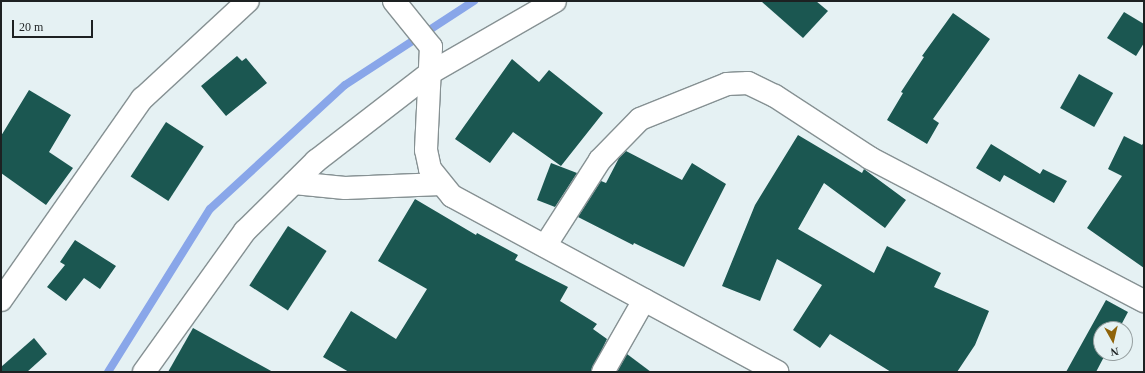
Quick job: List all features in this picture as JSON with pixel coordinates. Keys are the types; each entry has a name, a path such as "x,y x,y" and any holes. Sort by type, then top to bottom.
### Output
{"street":[{"path":"1,300 142,99 248,1"},
{"path":"144,372 245,231 316,161 430,73 555,1"},
{"path":"397,5 431,47 426,150 430,169 452,196 778,372"},
{"path":"545,246 600,160 640,120 727,84 748,83 774,96 870,158 1144,301"},
{"path":"294,183 345,188 441,184"},
{"path":"603,372 644,300"}],"building":[{"path":"761,1 816,1 828,11 803,38"},
{"path":"1124,12 1144,24 1144,43 1136,56 1107,38"},
{"path":"953,13 990,39 933,119 939,123 927,144 887,120 903,93 901,92 924,57 922,56"},
{"path":"237,56 242,61 246,58 267,83 226,116 201,86"},
{"path":"512,59 539,82 549,70 603,113 561,166 513,132 490,163 455,139"},
{"path":"1079,74 1113,93 1094,127 1060,108"},
{"path":"29,90 71,115 49,152 73,168 46,205 1,173 1,136"},
{"path":"166,122 204,147 168,201 131,177"},
{"path":"798,135 862,173 864,169 906,200 885,228 824,183 798,229 874,273 887,246 941,273 934,287 989,311 975,345 957,372 891,372 830,334 820,348 793,330 822,285 777,259 760,301 722,286 755,205"},
{"path":"1124,136 1142,145 1144,142 1144,268 1087,228 1122,176 1108,169"},
{"path":"991,144 1040,174 1043,169 1067,181 1054,203 1004,175 1000,182 976,168"},
{"path":"626,151 682,180 692,163 726,184 684,267 634,243 633,245 578,217 601,181 606,183 619,158"},
{"path":"551,163 577,173 555,207 537,200"},
{"path":"415,199 476,235 477,233 518,255 515,260 568,287 560,301 597,324 593,329 607,339 591,372 349,372 323,357 351,311 396,339 427,289 378,261"},
{"path":"288,226 327,251 288,311 249,286"},
{"path":"75,240 116,266 100,289 84,278 66,301 47,287 65,265 60,262"},
{"path":"1106,300 1128,312 1123,321 1094,321"},
{"path":"1093,323 1093,361 1102,361 1096,372 1066,372"},
{"path":"193,328 273,372 168,372"},
{"path":"34,338 47,354 27,372 1,372 1,367"},
{"path":"627,354 651,372 617,372"}],"waterway":[{"path":"108,372 210,209 345,85 474,1"}]}
